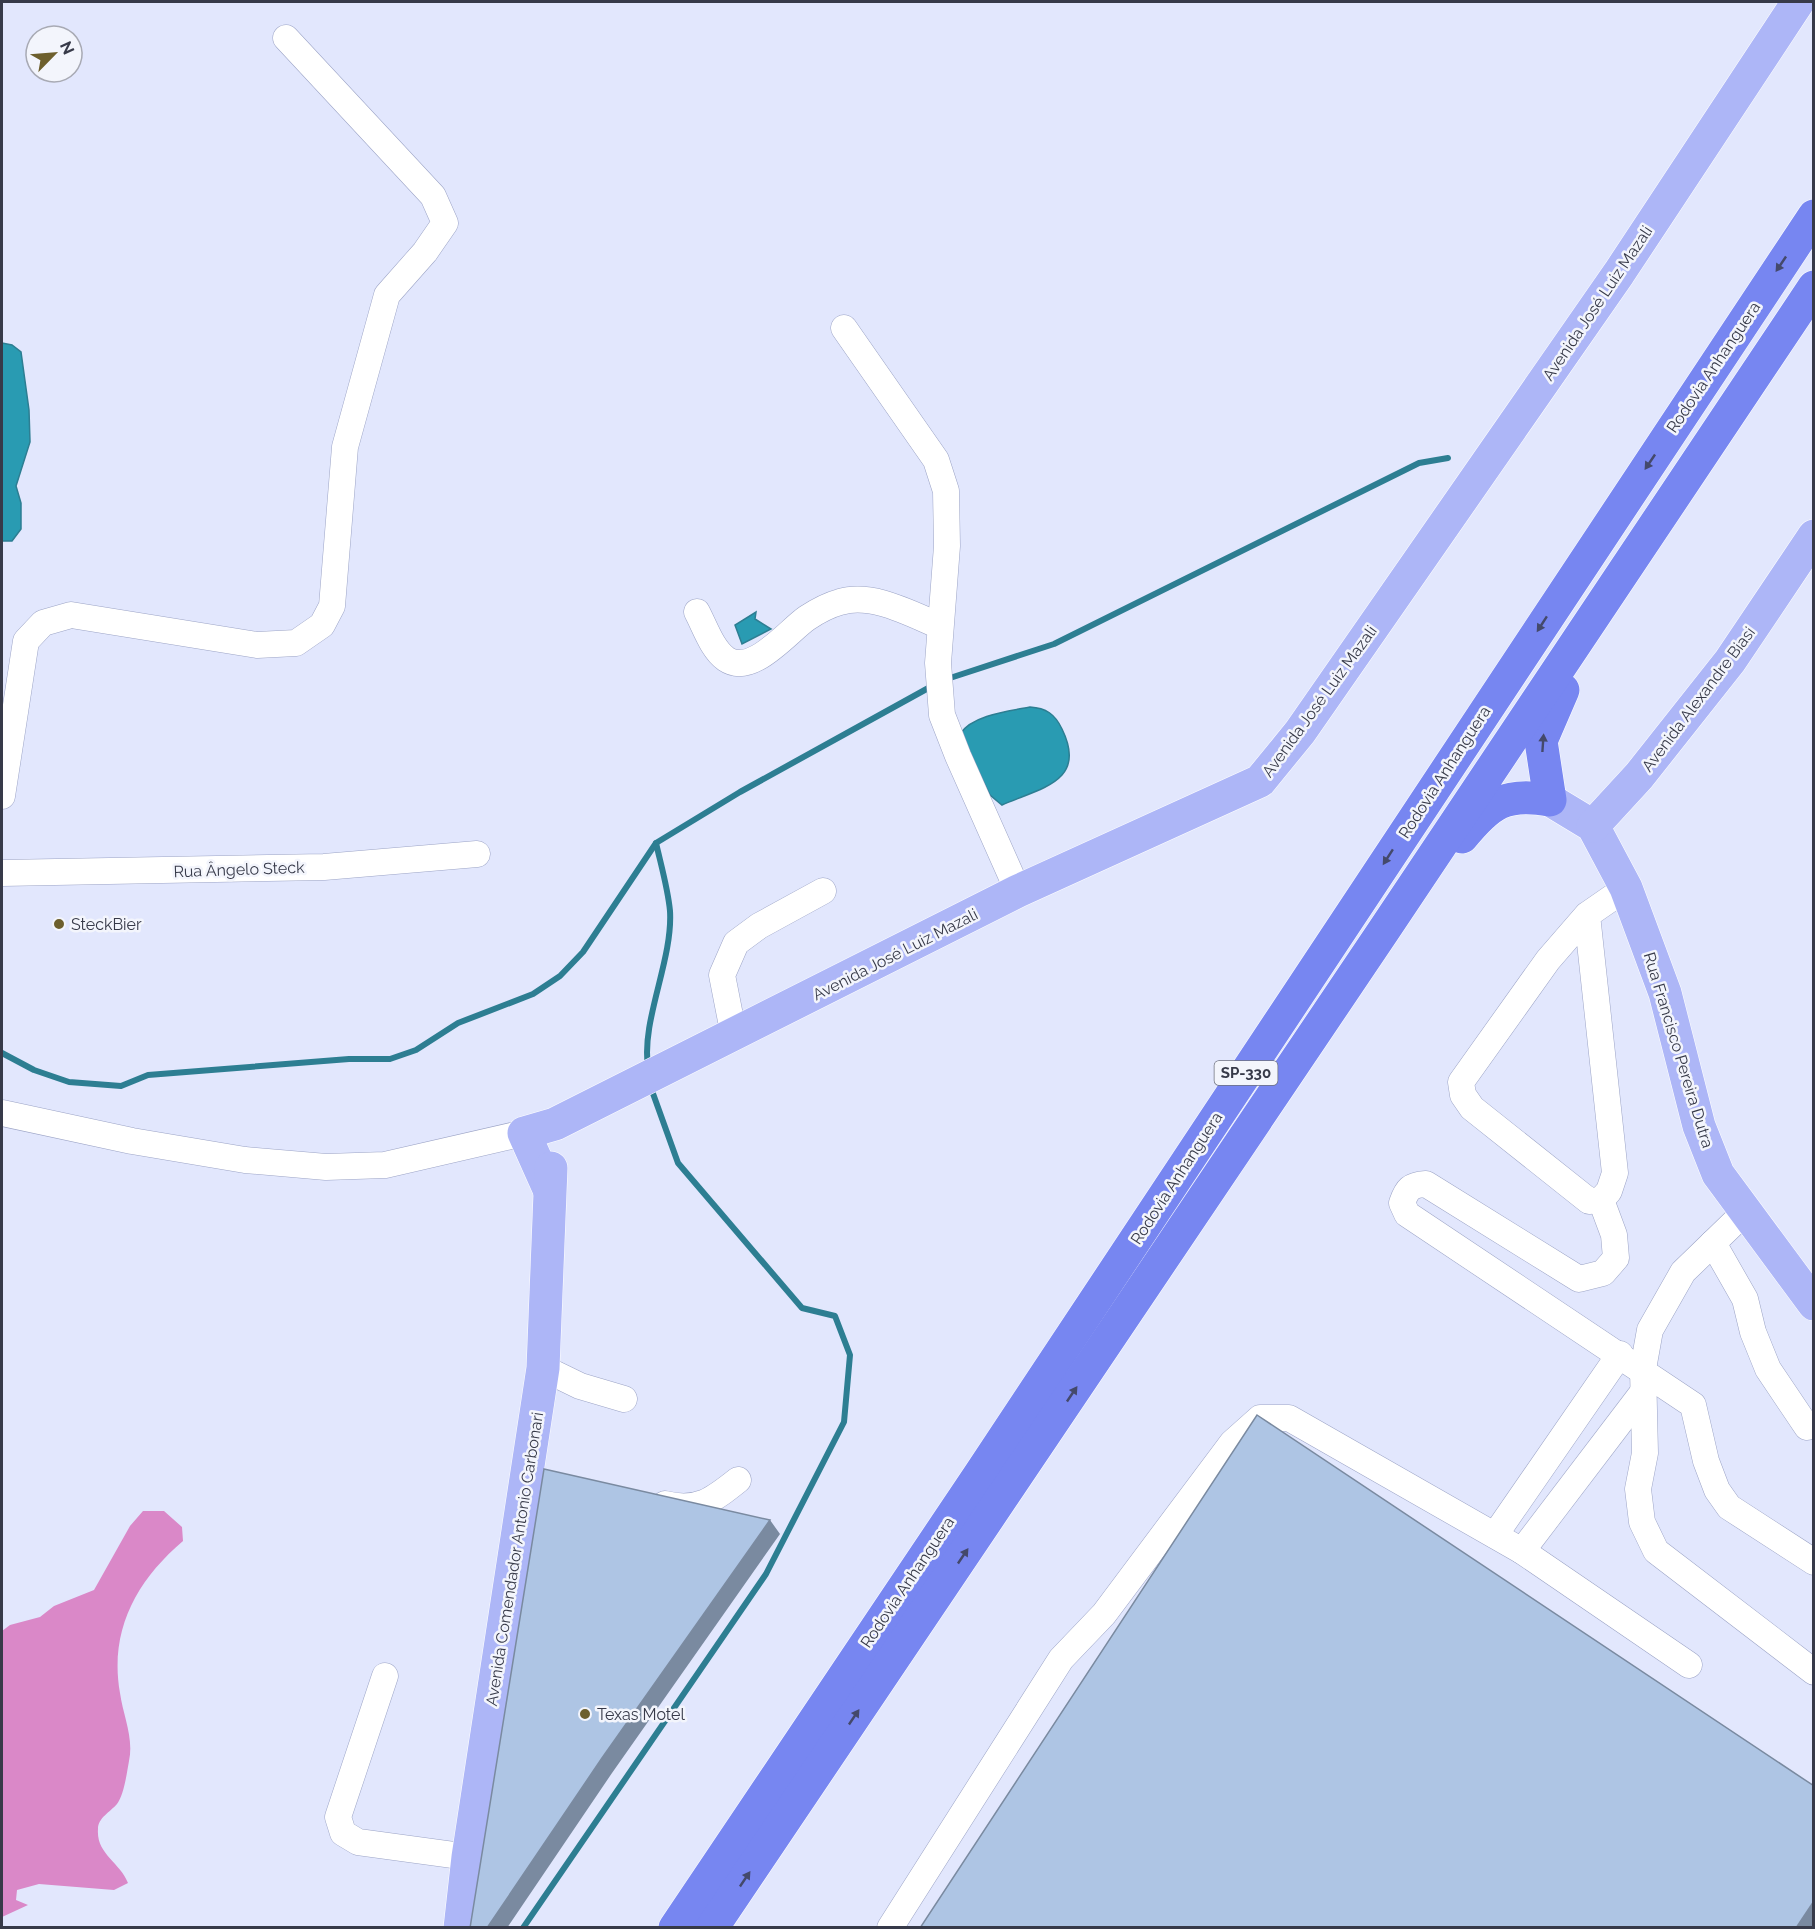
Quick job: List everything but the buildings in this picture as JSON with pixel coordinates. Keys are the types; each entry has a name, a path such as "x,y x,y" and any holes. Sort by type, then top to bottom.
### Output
{"highway":[{"name":"Rodovia Anhanguera","path":"675,1928 980,1474 1814,216"},
{"name":"Rodovia Anhanguera","path":"712,1928 1384,930 1814,286"},
{"path":"1384,930 1483,812 1504,800 1525,795 1550,800 1541,741 1556,702 1642,543"}],"main road":[{"name":"Avenida José Luiz Mazali","path":"524,1133 555,1124 610,1098 1018,891 1260,781 1300,732 1619,273 1798,2"},
{"name":"Avenida Alexandre Biasi","path":"1593,826 1639,776 1730,661 1814,536"},
{"path":"1550,800 1593,826"},
{"name":"Rua Francisco Pereira Dutra","path":"1593,826 1626,888 1665,993 1699,1126 1718,1174 1814,1304"},
{"name":"Avenida Comendador Antonio Carbonari","path":"460,1928 468,1857 536,1511 549,1189 555,1124"},
{"name":"Avenida Comendador Antonio Carbonari","path":"524,1133 549,1189"}],"street":[{"path":"2,796 26,641 43,623 71,615 257,645 286,644 296,643 322,625 332,606 345,447 387,295 425,252 445,223 433,196 286,38"},
{"path":"844,328 936,460 946,491 947,546 938,663 942,715 1018,891"},
{"path":"697,612 716,648 727,660 740,662 759,657 807,618 840,601 869,600 940,626"},
{"name":"Rua Ângelo Steck","path":"2,873 280,868 477,854"},
{"path":"1587,915 1615,1173 1609,1191 1600,1200 1589,1201 1472,1108 1463,1095 1461,1082 1548,960 1587,915 1626,888"},
{"path":"734,1036 722,975 736,943 759,926 822,891"},
{"path":"2,1113 132,1141 244,1160 326,1167 385,1165 524,1133"},
{"path":"1600,1200 1614,1235 1616,1258 1603,1273 1579,1279 1426,1184 1413,1184 1406,1190 1402,1203 1407,1214 1620,1354 1643,1380 1693,1405 1706,1461 1717,1490 1729,1507 1814,1562"},
{"path":"1746,1211 1683,1272 1650,1330 1643,1380 1645,1453 1638,1489 1642,1522 1656,1551 1814,1672"},
{"path":"1713,1243 1745,1299 1753,1332 1768,1369 1807,1427"},
{"path":"1495,1535 1620,1354"},
{"path":"543,1368 580,1386 624,1399"},
{"path":"1522,1551 1643,1380"},
{"path":"890,1928 1061,1659 1104,1614 1232,1443 1260,1418 1289,1418 1495,1535 1689,1665"},
{"path":"639,1497 684,1508 715,1498 738,1480"},
{"path":"385,1676 338,1817 343,1833 358,1842 468,1857"}],"shaded area":[{"path":"143,1511 164,1511 182,1527 183,1541 166,1556 140,1590 123,1628 119,1649 120,1693 129,1735 130,1752 122,1795 117,1804 102,1818 98,1838 105,1852 120,1869 128,1883 114,1890 39,1884 17,1890 16,1900 28,1905 2,1917 2,1631 10,1625 40,1617 54,1606 94,1590 130,1526"}],"water":[{"path":"2,343 12,345 21,352 29,410 30,442 16,486 21,503 21,529 12,541 2,541"},
{"path":"756,612 755,619 771,629 742,644 735,625"},
{"path":"1030,707 1045,710 1056,719 1068,747 1069,761 1064,772 1056,780 1002,805 990,795 960,734 973,722 982,718"}],"waterway":[{"path":"947,679 1054,644 1419,463 1448,458"},
{"path":"2,1053 34,1070 69,1082 121,1086 148,1075 349,1059 390,1059 416,1050 458,1023 533,994 560,976 583,952 656,843 740,792 932,686"},
{"path":"648,1066 649,1030 670,930 669,903 656,843"},
{"path":"523,1928 766,1574 844,1422 850,1355 835,1316 802,1308 678,1163 651,1088"}],"place":[{"name":"SteckBier","path":"59,924"},
{"name":"Texas Motel","path":"585,1714"}]}
